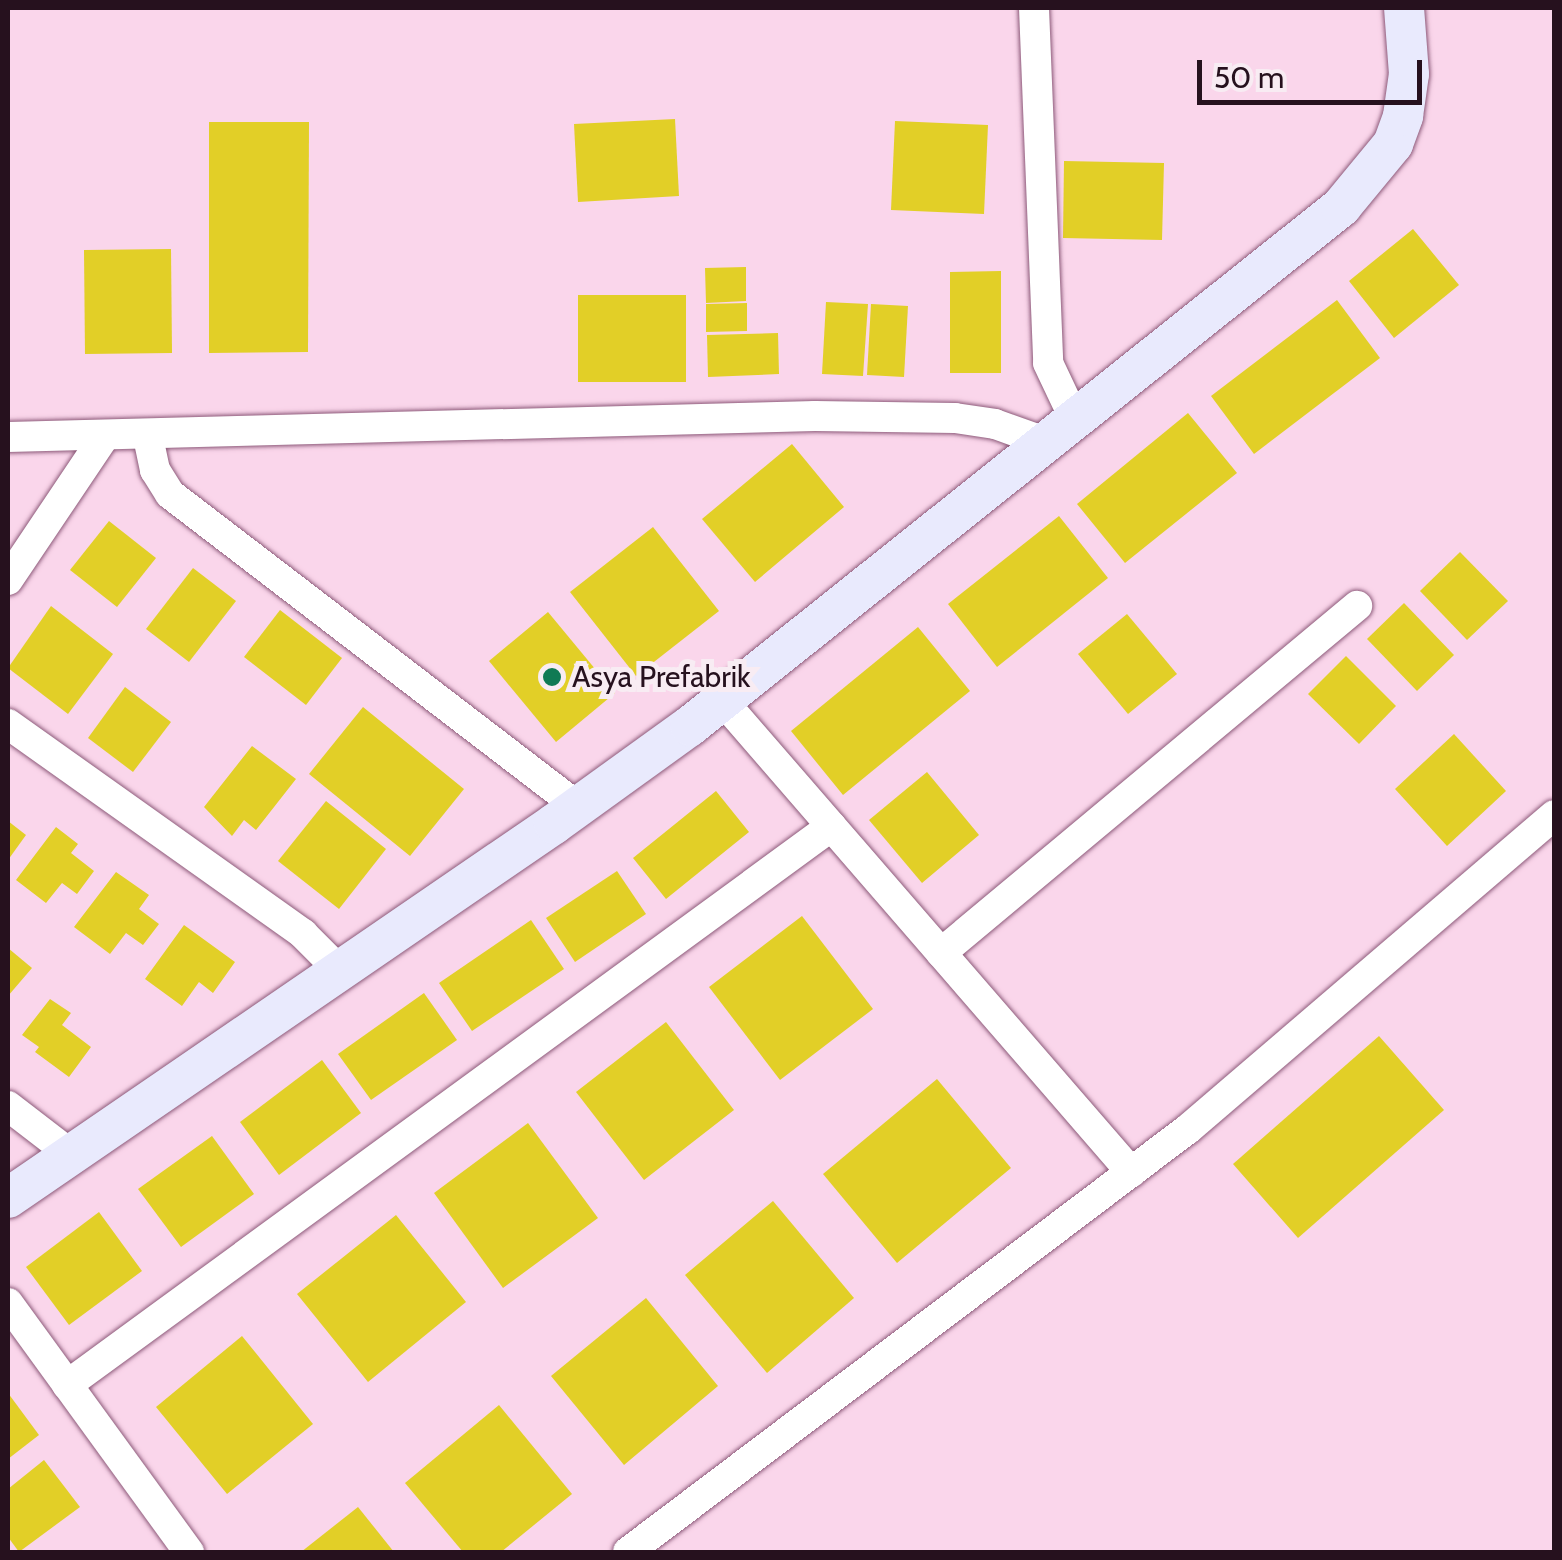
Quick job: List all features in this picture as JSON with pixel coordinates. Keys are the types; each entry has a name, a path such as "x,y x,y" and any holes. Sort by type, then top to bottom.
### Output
{"street":[{"path":"1034,8 1048,363 1060,430"},
{"path":"8,1198 576,806 722,700 1341,207 1393,144 1403,116 1409,74 1404,8"},
{"path":"8,438 815,416 955,418 1060,430"},
{"path":"148,436 155,470 170,494 576,806"},
{"path":"8,580 104,437"},
{"path":"941,952 1357,606"},
{"path":"722,700 1131,1172"},
{"path":"8,724 304,934 339,970"},
{"path":"628,1552 1131,1172 1554,815"},
{"path":"67,1385 832,826"},
{"path":"8,1106 69,1153"},
{"path":"8,1303 189,1552"}],"building":[{"path":"675,119 679,196 578,202 574,124"},
{"path":"895,121 988,125 984,214 891,210"},
{"path":"209,122 309,122 308,352 209,353"},
{"path":"1064,161 1164,163 1162,240 1063,238"},
{"path":"1413,229 1459,285 1394,338 1349,281"},
{"path":"171,249 172,353 85,354 84,250"},
{"path":"746,267 746,301 706,303 705,268"},
{"path":"1001,271 1001,373 950,373 950,272"},
{"path":"578,295 686,295 686,382 578,382"},
{"path":"1337,300 1380,358 1254,454 1211,396"},
{"path":"826,302 868,304 863,376 822,374"},
{"path":"747,303 747,331 706,332 706,304"},
{"path":"871,304 908,306 904,377 867,375"},
{"path":"778,333 779,374 708,377 707,335"},
{"path":"1188,413 1237,473 1125,563 1077,504"},
{"path":"792,444 844,507 755,582 702,519"},
{"path":"1059,516 1108,578 997,667 948,604"},
{"path":"109,521 156,558 117,607 70,570"},
{"path":"653,527 719,611 636,676 570,592"},
{"path":"1460,552 1508,601 1467,640 1420,591"},
{"path":"193,568 236,601 189,662 146,629"},
{"path":"1404,603 1454,655 1417,691 1367,639"},
{"path":"51,606 113,654 68,714 8,668"},
{"path":"280,610 342,658 306,705 244,657"},
{"name":"Asya Prefabrik","path":"548,612 615,693 556,742 489,661"},
{"path":"1127,614 1177,674 1128,714 1078,654"},
{"path":"918,627 970,691 843,795 791,731"},
{"path":"1346,656 1396,706 1359,744 1308,694"},
{"path":"125,687 171,722 133,772 88,738"},
{"path":"363,707 464,789 410,856 309,774"},
{"path":"1454,734 1506,791 1447,846 1395,789"},
{"path":"252,746 296,779 256,830 244,820 232,836 204,807"},
{"path":"927,772 979,835 922,883 869,820"},
{"path":"716,791 749,832 666,899 633,858"},
{"path":"326,801 386,849 339,909 278,861"},
{"path":"8,821 26,835 8,860"},
{"path":"56,827 78,844 71,853 94,871 77,894 62,883 46,903 16,880"},
{"path":"617,871 646,914 575,962 546,918"},
{"path":"116,872 149,895 139,909 159,924 143,945 126,933 110,954 74,927"},
{"path":"802,916 873,1009 780,1080 709,987"},
{"path":"531,920 564,969 472,1031 439,983"},
{"path":"184,925 235,962 213,993 199,982 182,1006 145,979"},
{"path":"8,948 32,968 8,996"},
{"path":"424,993 457,1040 371,1100 338,1054"},
{"path":"50,999 71,1013 62,1025 91,1047 69,1077 35,1052 39,1047 22,1035"},
{"path":"666,1022 734,1110 644,1180 576,1092"},
{"path":"1379,1036 1444,1110 1298,1238 1233,1164"},
{"path":"322,1060 361,1113 279,1175 240,1122"},
{"path":"937,1079 1011,1168 897,1263 823,1174"},
{"path":"528,1123 598,1218 503,1288 434,1193"},
{"path":"212,1136 254,1194 181,1247 138,1189"},
{"path":"773,1201 854,1298 767,1373 685,1275"},
{"path":"99,1212 142,1271 69,1325 26,1267"},
{"path":"396,1215 466,1302 368,1382 297,1294"},
{"path":"646,1298 718,1386 624,1465 551,1376"},
{"path":"242,1336 313,1424 227,1494 156,1407"},
{"path":"8,1393 39,1435 8,1459"},
{"path":"499,1405 572,1494 501,1552 463,1552 405,1483"},
{"path":"44,1460 80,1507 19,1552 8,1537 8,1489"},
{"path":"358,1507 394,1552 301,1552"}],"place":[{"name":"Asya Prefabrik","path":"552,677"}]}
